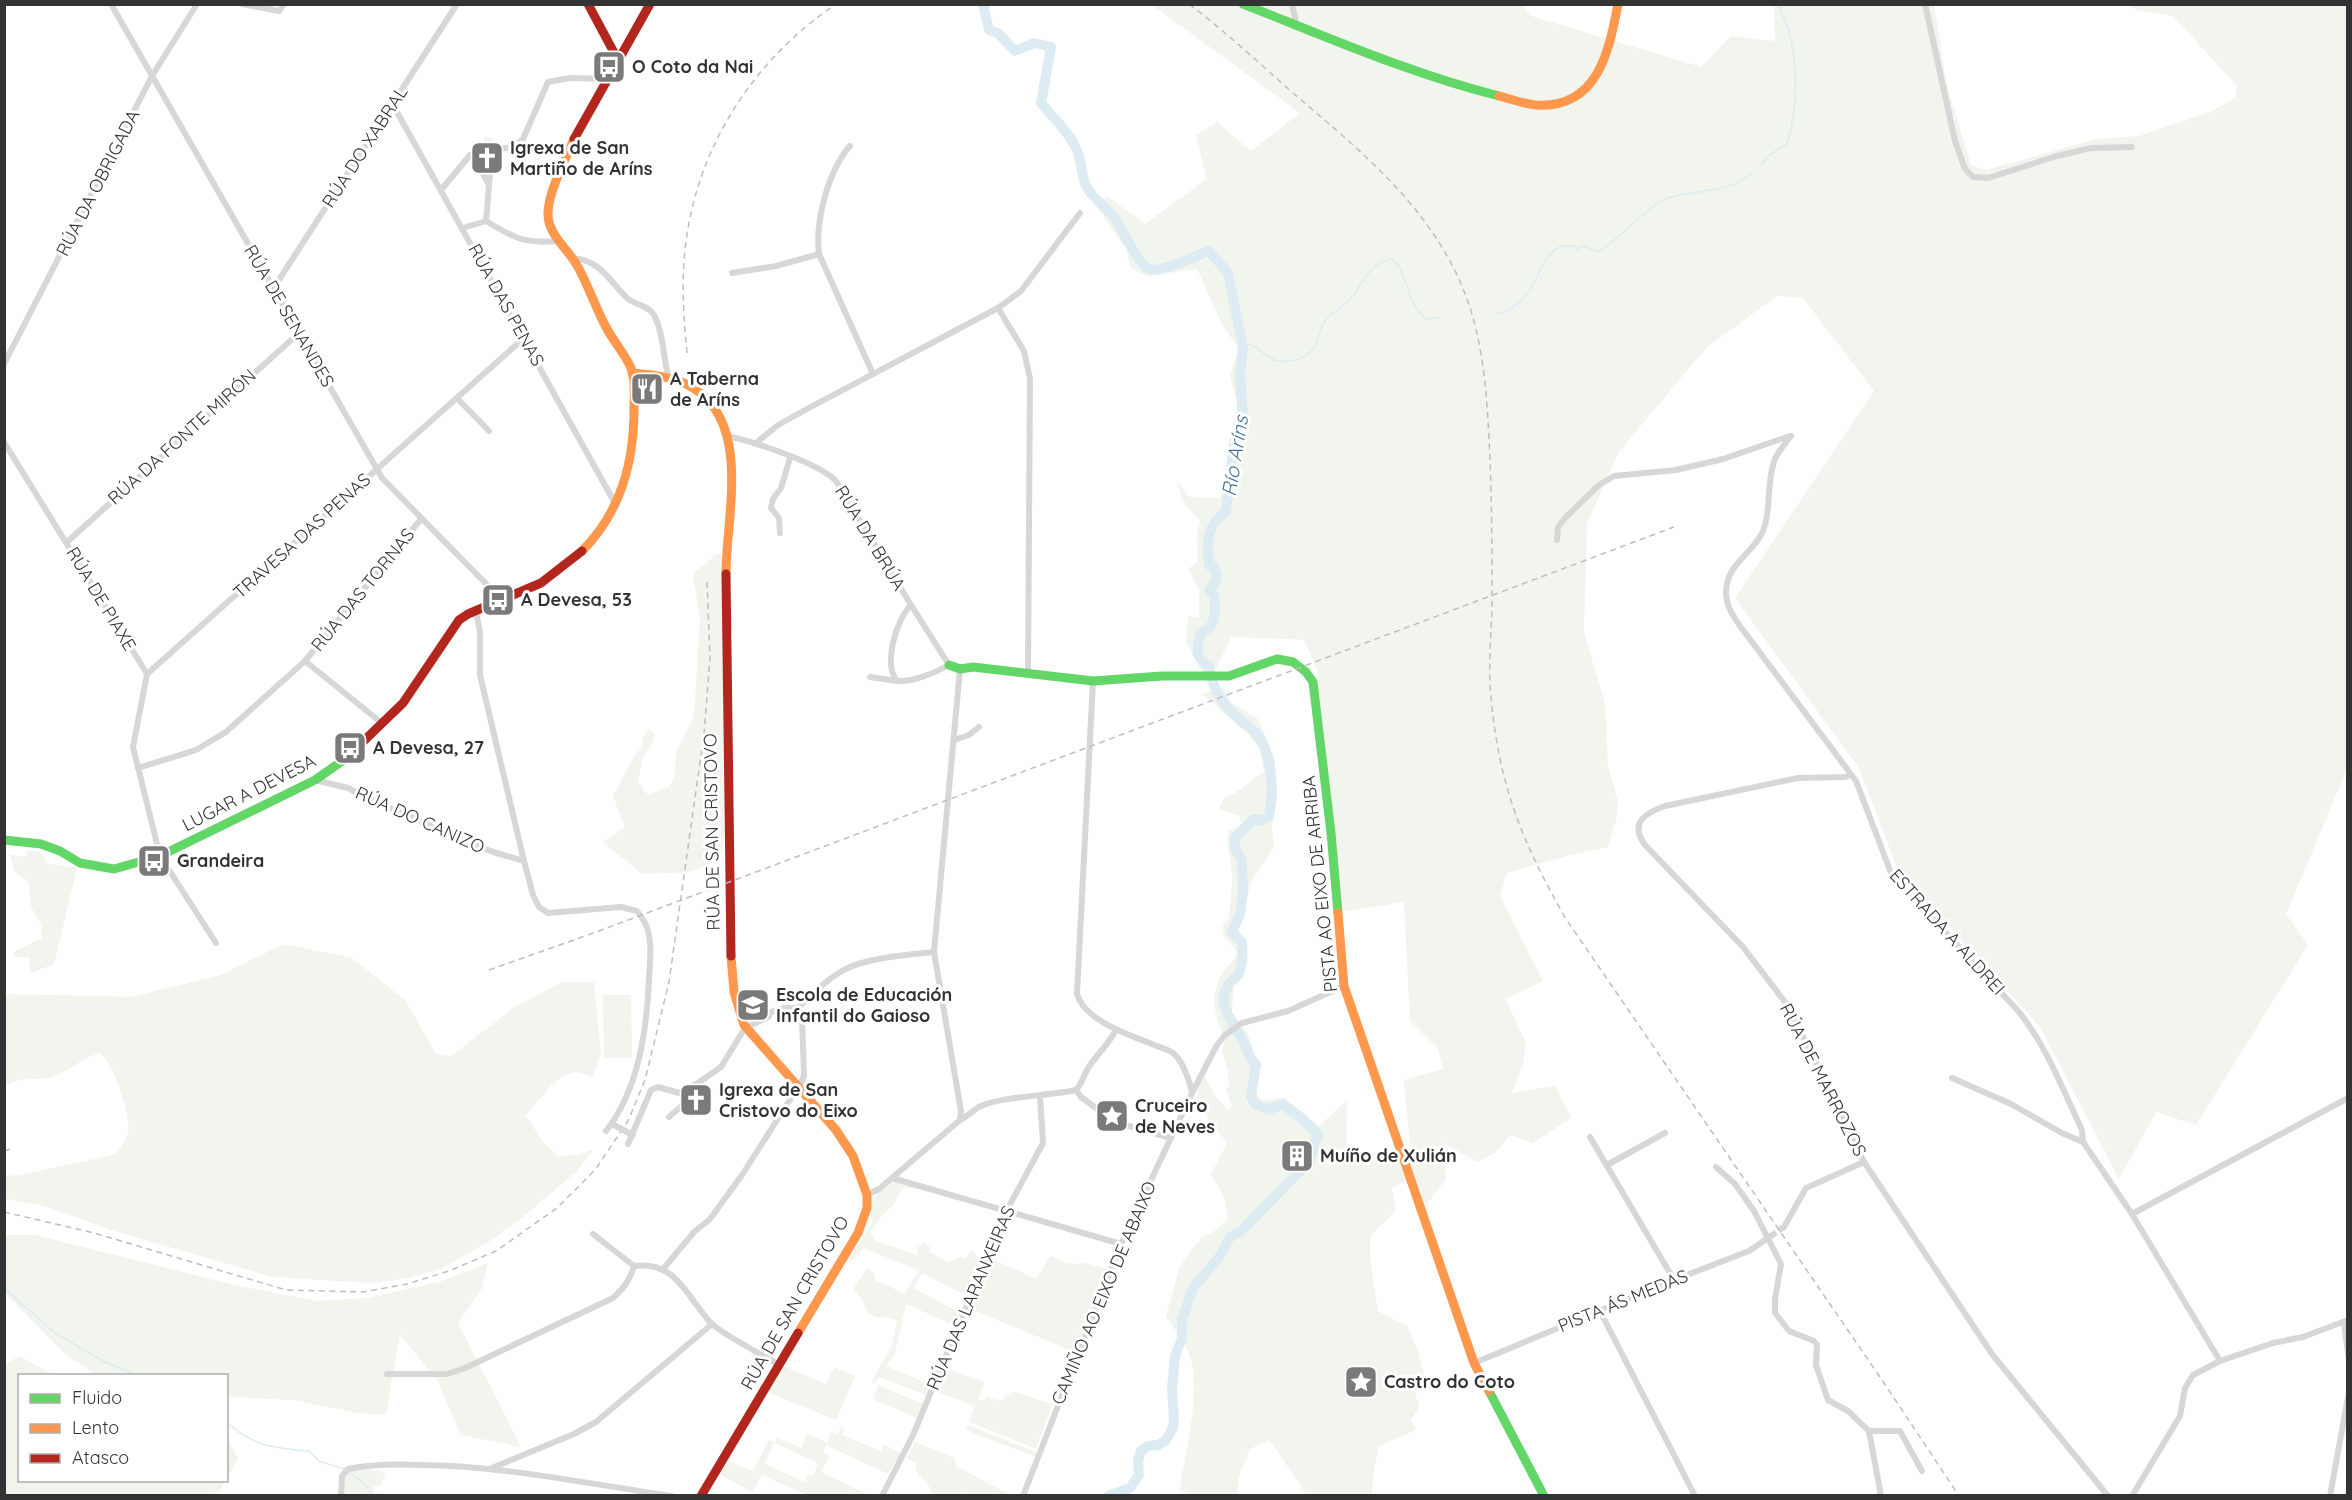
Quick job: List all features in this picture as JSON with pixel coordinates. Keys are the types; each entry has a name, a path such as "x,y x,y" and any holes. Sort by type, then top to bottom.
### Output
{"street":[{"name":"RÚA DE SENANDES","path":"111,4 377,469 391,488 502,600"},
{"path":"242,4 279,11 284,4"},
{"name":"RÚA DO XABRAL","path":"273,289 457,4"},
{"path":"588,4 618,60"},
{"path":"650,4 565,159 548,212 550,228 579,269 607,330 628,360 632,373 683,383 710,400 728,436"},
{"path":"1242,4 1297,27 1467,87 1535,105 1554,104 1576,96 1591,84 1611,41 1618,4"},
{"path":"1292,4 1297,27"},
{"path":"1925,4 1955,141 1965,169 1973,177 1988,178 2056,156 2091,148 2132,147"},
{"name":"RÚA DA OBRIGADA","path":"4,364 152,76 194,6"},
{"path":"486,221 490,173 501,149 515,146 525,135 548,82 570,78 607,79"},
{"name":"RÚA DAS PENAS","path":"393,105 616,505"},
{"path":"850,146 833,170 819,226 819,254 873,374"},
{"path":"441,190 470,155 488,183"},
{"path":"756,443 778,425 998,308 1021,291 1080,213"},
{"path":"463,228 486,221 509,235 528,242 558,241"},
{"path":"732,273 776,266 819,254"},
{"path":"572,258 579,259 607,273 628,299 644,306 654,314 669,379"},
{"path":"998,308 1024,351 1030,379 1028,673"},
{"name":"RÚA DA FONTE MIRÓN","path":"67,542 299,333"},
{"name":"TRAVESA DAS PENAS","path":"147,674 524,338"},
{"name":"LUGAR A DEVESA","path":"4,840 41,844 60,851 80,863 114,869 160,856 315,780 340,764 408,698 456,623 476,611 542,583 579,554 595,538 616,505 625,484 633,437 632,373"},
{"path":"457,398 489,431"},
{"name":"RÚA DA BRÚA","path":"728,436 756,443 820,469 836,481 910,605 949,665"},
{"name":"RÚA DE SAN CRISTOVO","path":"701,1496 858,1233 867,1208 867,1195 853,1156 836,1130 744,1028 734,992 730,946 726,559 731,453 728,436"},
{"name":"ESTRADA A ALDREI","path":"1557,540 1558,527 1566,517 1599,484 1614,476 1676,470 1723,459 1791,436 1777,455 1773,465 1762,531 1756,542 1732,570 1727,583 1726,599 1731,612 1845,764 1860,789 1891,873 2026,1022 2048,1056 2082,1130 2083,1142 2132,1214 2220,1361"},
{"name":"RÚA DE PIAXE","path":"4,441 147,674"},
{"path":"780,533 779,518 771,508 771,504 782,488 790,458"},
{"name":"RÚA DAS TORNAS","path":"138,768 196,750 226,732 305,661 421,519"},
{"path":"897,681 893,676 891,655 900,623 910,605"},
{"path":"476,611 480,632 480,675 524,861 533,895 539,907 548,913 621,907 637,911 645,923 650,939 646,1031 628,1090 612,1124 606,1131"},
{"name":"PISTA AO EIXO DE ARRIBA","path":"949,665 960,669 973,667 1093,681 1162,676 1229,676 1277,659 1293,662 1306,672 1313,682 1331,833 1344,986 1474,1364 1544,1496"},
{"name":"RÚA DAS TORNAS","path":"305,661 383,724"},
{"path":"870,677 904,681 938,671 949,665"},
{"path":"960,669 934,952 962,1111 960,1120"},
{"path":"147,674 133,747 160,856 216,943"},
{"path":"1093,681 1077,994 1079,1002 1087,1010 1116,1030 1174,1053 1184,1069 1192,1093"},
{"path":"954,740 969,735 979,727"},
{"name":"RÚA DE MARROZOS","path":"1851,775 1798,777 1665,806 1646,815 1640,822 1638,831 1646,845 1743,947 1788,1006 1864,1162 1992,1354 2108,1496"},
{"name":"RÚA DO CANIZO","path":"315,780 348,788 370,800 493,852 524,861"},
{"path":"628,1144 651,1090 658,1087 680,1093 695,1085 721,1066 744,1028 768,1017 771,1012 785,1008 798,1008 810,996 849,967 877,960 934,952"},
{"name":"CAMIÑO AO EIXO DE ABAIXO","path":"1023,1496 1120,1244 1192,1093 1222,1039 1237,1026 1288,1011 1344,986"},
{"path":"663,1268 694,1232 710,1219 742,1175 804,1075 802,1017 798,1008"},
{"path":"867,1195 892,1178 960,1120 980,1107 998,1101 1076,1090 1116,1030"},
{"path":"1952,1078 2011,1104 2062,1133 2083,1142"},
{"path":"669,1117 684,1104 695,1085"},
{"path":"1076,1090 1081,1097 1115,1122 1171,1138"},
{"name":"RÚA DAS LARANXEIRAS","path":"882,1496 913,1434 1007,1210 1043,1143 1040,1096"},
{"path":"2132,1214 2348,1098"},
{"path":"612,1124 633,1135"},
{"path":"1607,1166 1665,1132"},
{"path":"1590,1137 1674,1280"},
{"path":"1784,1227 1806,1188 1864,1162"},
{"path":"1716,1167 1735,1185 1754,1211 1781,1264 1775,1313 1789,1331 1814,1341 1817,1345 1816,1365 1828,1400 1848,1411 1869,1431 1881,1496"},
{"path":"892,1178 1120,1244"},
{"path":"593,1234 634,1266 645,1264 663,1268 697,1303 712,1324 779,1365"},
{"name":"PISTA ÁS MEDAS","path":"1474,1364 1749,1251 1769,1238"},
{"path":"387,1374 447,1374 465,1368 613,1298 623,1289 634,1266"},
{"path":"1600,1311 1695,1496"},
{"path":"2132,1496 2180,1416 2185,1388 2193,1375 2220,1361 2272,1343 2303,1337 2346,1321 2348,1354"},
{"path":"491,1468 574,1434 596,1422 712,1324"},
{"path":"2330,1496 2348,1396"},
{"path":"1869,1431 1900,1431 1922,1471"},
{"path":"341,1496 346,1471 398,1464 491,1468 672,1496"}],"shaded area":[{"path":"1152,5 1521,5 1531,16 1701,67 1731,36 1775,41 1774,5 1934,5 1947,86 1971,165 1986,170 2097,139 2139,136 2213,111 2235,97 2237,86 2173,16 2137,10 2129,5 2347,5 2347,769 2286,914 2308,945 2196,1125 2156,1112 2119,1179 2040,1027 1898,870 1859,768 1735,598 1874,391 1803,298 1777,296 1706,348 1618,453 1587,524 1584,632 1605,704 1608,766 1618,801 1617,817 1608,847 1507,873 1500,896 1543,981 1505,999 1526,1043 1523,1063 1512,1093 1555,1086 1571,1118 1533,1143 1510,1135 1495,1153 1477,1162 1444,1143 1446,1179 1424,1208 1412,1170 1404,1080 1443,1069 1438,1049 1410,1021 1404,902 1341,912 1317,669 1304,640 1231,637 1216,669 1202,672 1186,642 1188,616 1199,618 1199,589 1188,569 1198,561 1197,536 1200,521 1183,502 1176,479 1189,497 1220,498 1228,470 1228,448 1237,405 1230,375 1239,349 1223,326 1197,269 1146,276 1130,267 1127,250 1096,206 1107,196 1145,224 1207,179 1196,135 1217,122 1251,151 1300,113"},
{"path":"484,136 494,139 493,142 500,145 488,172 482,169 477,160 484,144"},
{"path":"718,553 722,555 724,839 721,860 688,872 642,874 603,842 625,827 613,796 637,752 641,749 642,739 649,729 655,734 652,744 643,757 638,781 647,794 670,787 675,775 676,753 694,716 700,618 693,574"},
{"path":"1224,688 1232,703 1258,719 1275,759 1277,797 1272,827 1274,847 1251,882 1238,930 1247,941 1242,974 1234,986 1232,1012 1248,1035 1258,1064 1255,1092 1262,1100 1285,1098 1319,1126 1347,1100 1346,1151 1355,1157 1395,1149 1406,1181 1392,1188 1396,1211 1370,1236 1370,1259 1378,1311 1407,1326 1418,1352 1427,1386 1415,1391 1419,1408 1411,1420 1416,1430 1379,1446 1373,1474 1372,1495 1306,1495 1269,1440 1250,1449 1238,1479 1238,1495 1190,1495 1180,1490 1193,1404 1193,1371 1188,1351 1166,1316 1180,1266 1203,1236 1212,1233 1228,1219 1225,1199 1211,1174 1227,1143 1206,1115 1197,1097 1200,1080 1205,1077 1217,1098 1229,1111 1232,1106 1226,1089 1229,1085 1228,1071 1222,1050 1226,1039 1218,1021 1214,997 1219,980 1237,952 1223,935 1223,924 1229,918 1232,890 1228,835 1229,830 1239,827 1241,823 1240,816 1219,809 1224,798 1235,793 1264,772 1260,749 1247,733 1202,694"},
{"path":"26,850 41,852 47,863 77,868 54,964 31,973 29,957 14,957 14,952 42,938 41,924 31,907 29,883 15,872 10,854 26,857"},
{"path":"284,944 352,958 405,1000 436,1054 451,1056 515,1007 562,982 594,982 601,1053 593,1077 575,1072 560,1078 526,1116 543,1142 558,1156 578,1155 594,1149 576,1172 517,1222 487,1243 443,1268 404,1279 371,1283 273,1277 111,1230 45,1206 5,1199 5,1176 20,1175 113,1155 126,1139 128,1124 116,1078 100,1053 54,1076 16,1081 5,1087 5,994 131,997 221,975"},
{"path":"603,995 631,995 632,1058 604,1058"},
{"path":"700,1083 714,1093 691,1119 683,1109"},
{"path":"892,1182 917,1187 917,1189 901,1190 894,1204 870,1232 874,1240 918,1256 917,1248 923,1242 930,1247 929,1252 948,1262 961,1257 965,1259 972,1250 982,1262 967,1296 922,1273 913,1288 961,1313 956,1326 906,1304 895,1353 886,1366 927,1383 936,1368 939,1368 926,1399 924,1394 879,1377 875,1384 871,1383 892,1345 897,1321 872,1315 865,1308 864,1301 853,1289 868,1267 874,1274 875,1280 905,1294 918,1270 864,1248 851,1262 848,1260 872,1223 870,1207 873,1199"},
{"path":"4,1235 35,1235 230,1284 316,1301 367,1298 442,1281 488,1263 481,1290 458,1323 521,1447 461,1435 438,1381 400,1335 386,1415 358,1413 293,1400 228,1397 228,1374 94,1374 62,1351 5,1293"},
{"path":"1050,1256 1067,1263 1081,1264 1082,1262 1109,1269 1075,1352 968,1308 988,1261 994,1260 1036,1279"},
{"path":"19,1356 52,1374 18,1374 18,1482 224,1482 219,1492 204,1496 5,1495 5,1365"},
{"path":"783,1366 826,1384 834,1367 855,1376 836,1420 768,1392"},
{"path":"946,1368 984,1382 978,1400 984,1401 986,1397 1002,1401 1012,1391 1051,1404 1036,1449 969,1422 975,1406 935,1391"},
{"path":"878,1385 923,1404 917,1418 873,1399"},
{"path":"968,1425 1038,1453 1036,1457 966,1430"},
{"path":"841,1427 844,1429 842,1435 881,1451 884,1445 901,1453 888,1474 826,1445 823,1453 829,1456 821,1472 869,1495 807,1495 762,1475 752,1492 718,1473 726,1461 753,1471 769,1440 774,1443 765,1464 804,1482 808,1474 813,1476 818,1463 775,1443 777,1438 802,1448 807,1434 827,1443 831,1431 838,1434"},
{"path":"228,1441 238,1458 228,1477"},
{"path":"915,1442 955,1458 956,1466 1010,1495 969,1495 965,1493 965,1495 932,1495 929,1486 916,1468 916,1463 907,1458"},
{"path":"369,1468 386,1474 381,1485 373,1487 375,1493 380,1492 386,1495 342,1496 344,1476 349,1470"}],"waterway":[{"name":"Río Aríns","path":"983,4 989,30 998,33 1015,51 1034,43 1051,47 1041,103 1074,144 1079,154 1084,182 1089,191 1113,216 1145,266 1154,270 1161,269 1209,251 1228,273 1243,347 1240,375 1243,414 1234,445 1226,512 1219,517 1209,535 1209,565 1213,566 1217,574 1215,584 1209,590 1215,597 1215,613 1210,627 1201,633 1198,652 1209,667 1213,682 1223,702 1233,714 1257,734 1269,763 1272,785 1269,816 1260,821 1254,819 1235,838 1235,848 1242,861 1243,890 1240,914 1232,933 1242,942 1242,959 1238,975 1228,985 1224,1001 1229,1016 1250,1058 1256,1065 1251,1097 1255,1104 1269,1110 1282,1104 1318,1134 1309,1162 1241,1231 1230,1237 1220,1256 1193,1288 1182,1320 1182,1338 1175,1356 1172,1430 1166,1440 1141,1451 1138,1461 1139,1475 1130,1488 1108,1496"},
{"path":"1761,165 1768,156 1787,144 1795,102 1792,45 1779,4"},
{"path":"1498,314 1522,300 1532,287 1547,257 1560,247 1574,246 1576,249 1584,246 1598,252 1660,202 1678,195 1732,185 1751,174"},
{"path":"1251,345 1278,361 1295,360 1306,355 1317,342 1325,321 1350,300 1364,279 1378,264 1391,259 1401,270 1419,312 1426,319 1440,317"},
{"name":"Río Aríns","path":"1243,347 1249,345"},
{"path":"4,1288 55,1333 103,1361 133,1374"},
{"path":"228,1424 246,1437 265,1445 309,1451 319,1461 344,1469"},
{"path":"348,1472 365,1484 372,1496"}],"tunnel":[{"path":"1771,1236 1784,1227"}],"railway":[{"path":"687,353 684,262 689,223 698,185 712,149 730,115 777,54 836,4"},
{"path":"1189,4 1363,154 1385,176 1425,222 1457,275 1474,320 1486,389 1492,516 1491,697 1500,758 1515,813 1525,838 1566,919 1959,1496"},
{"path":"489,970 599,931 1674,527"},
{"path":"4,1212 94,1233 286,1290 363,1292 407,1284 449,1271 496,1251 557,1208 595,1170 628,1121 645,1080 669,982 704,734 710,658 707,582"},
{"path":"4,1151 14,1148"}],"traffic: fast":[{"path":"1243,4 1401,66 1499,96"},
{"path":"949,665 960,669 973,667 1093,681 1162,676 1229,676 1277,659 1293,662 1306,672 1313,682 1338,913"},
{"path":"4,840 41,844 60,851 80,863 114,869 160,856 315,780 345,759"},
{"path":"1489,1391 1544,1496"}],"traffic: slow":[{"path":"1499,96 1536,105 1557,104 1574,98 1597,74 1610,40 1618,4"},
{"path":"574,139 551,194 549,220 554,234 578,267 607,329 629,363 633,373 634,388 631,448 623,486 607,520 582,551"},
{"path":"632,373 653,375 686,384 707,399 721,419 729,443 732,469 726,574"},
{"path":"1338,913 1344,986 1474,1363 1489,1391"},
{"path":"731,956 734,992 744,1025 836,1130 853,1156 867,1195 867,1208 858,1233 798,1333"}],"traffic: jam":[{"path":"588,4 618,60"},
{"path":"574,139 650,4"},
{"path":"345,759 403,703 459,620 541,583 582,551"},
{"path":"726,574 731,956"},
{"path":"701,1496 798,1333"}],"place":[{"name":"O Coto da Nai","path":"609,67"},
{"name":"Igrexa de San Martiño de Aríns","path":"487,158"},
{"name":"A Taberna de Aríns","path":"647,389"},
{"name":"A Devesa, 53","path":"498,600"},
{"name":"A Devesa, 27","path":"350,748"},
{"name":"Grandeira","path":"154,861"},
{"name":"Escola de Educación Infantil do Gaioso","path":"753,1005"},
{"name":"Igrexa de San Cristovo do Eixo","path":"696,1100"},
{"name":"Cruceiro de Neves","path":"1112,1116"},
{"name":"Muíño de Xulián","path":"1297,1156"},
{"name":"Castro do Coto","path":"1361,1382"}]}
